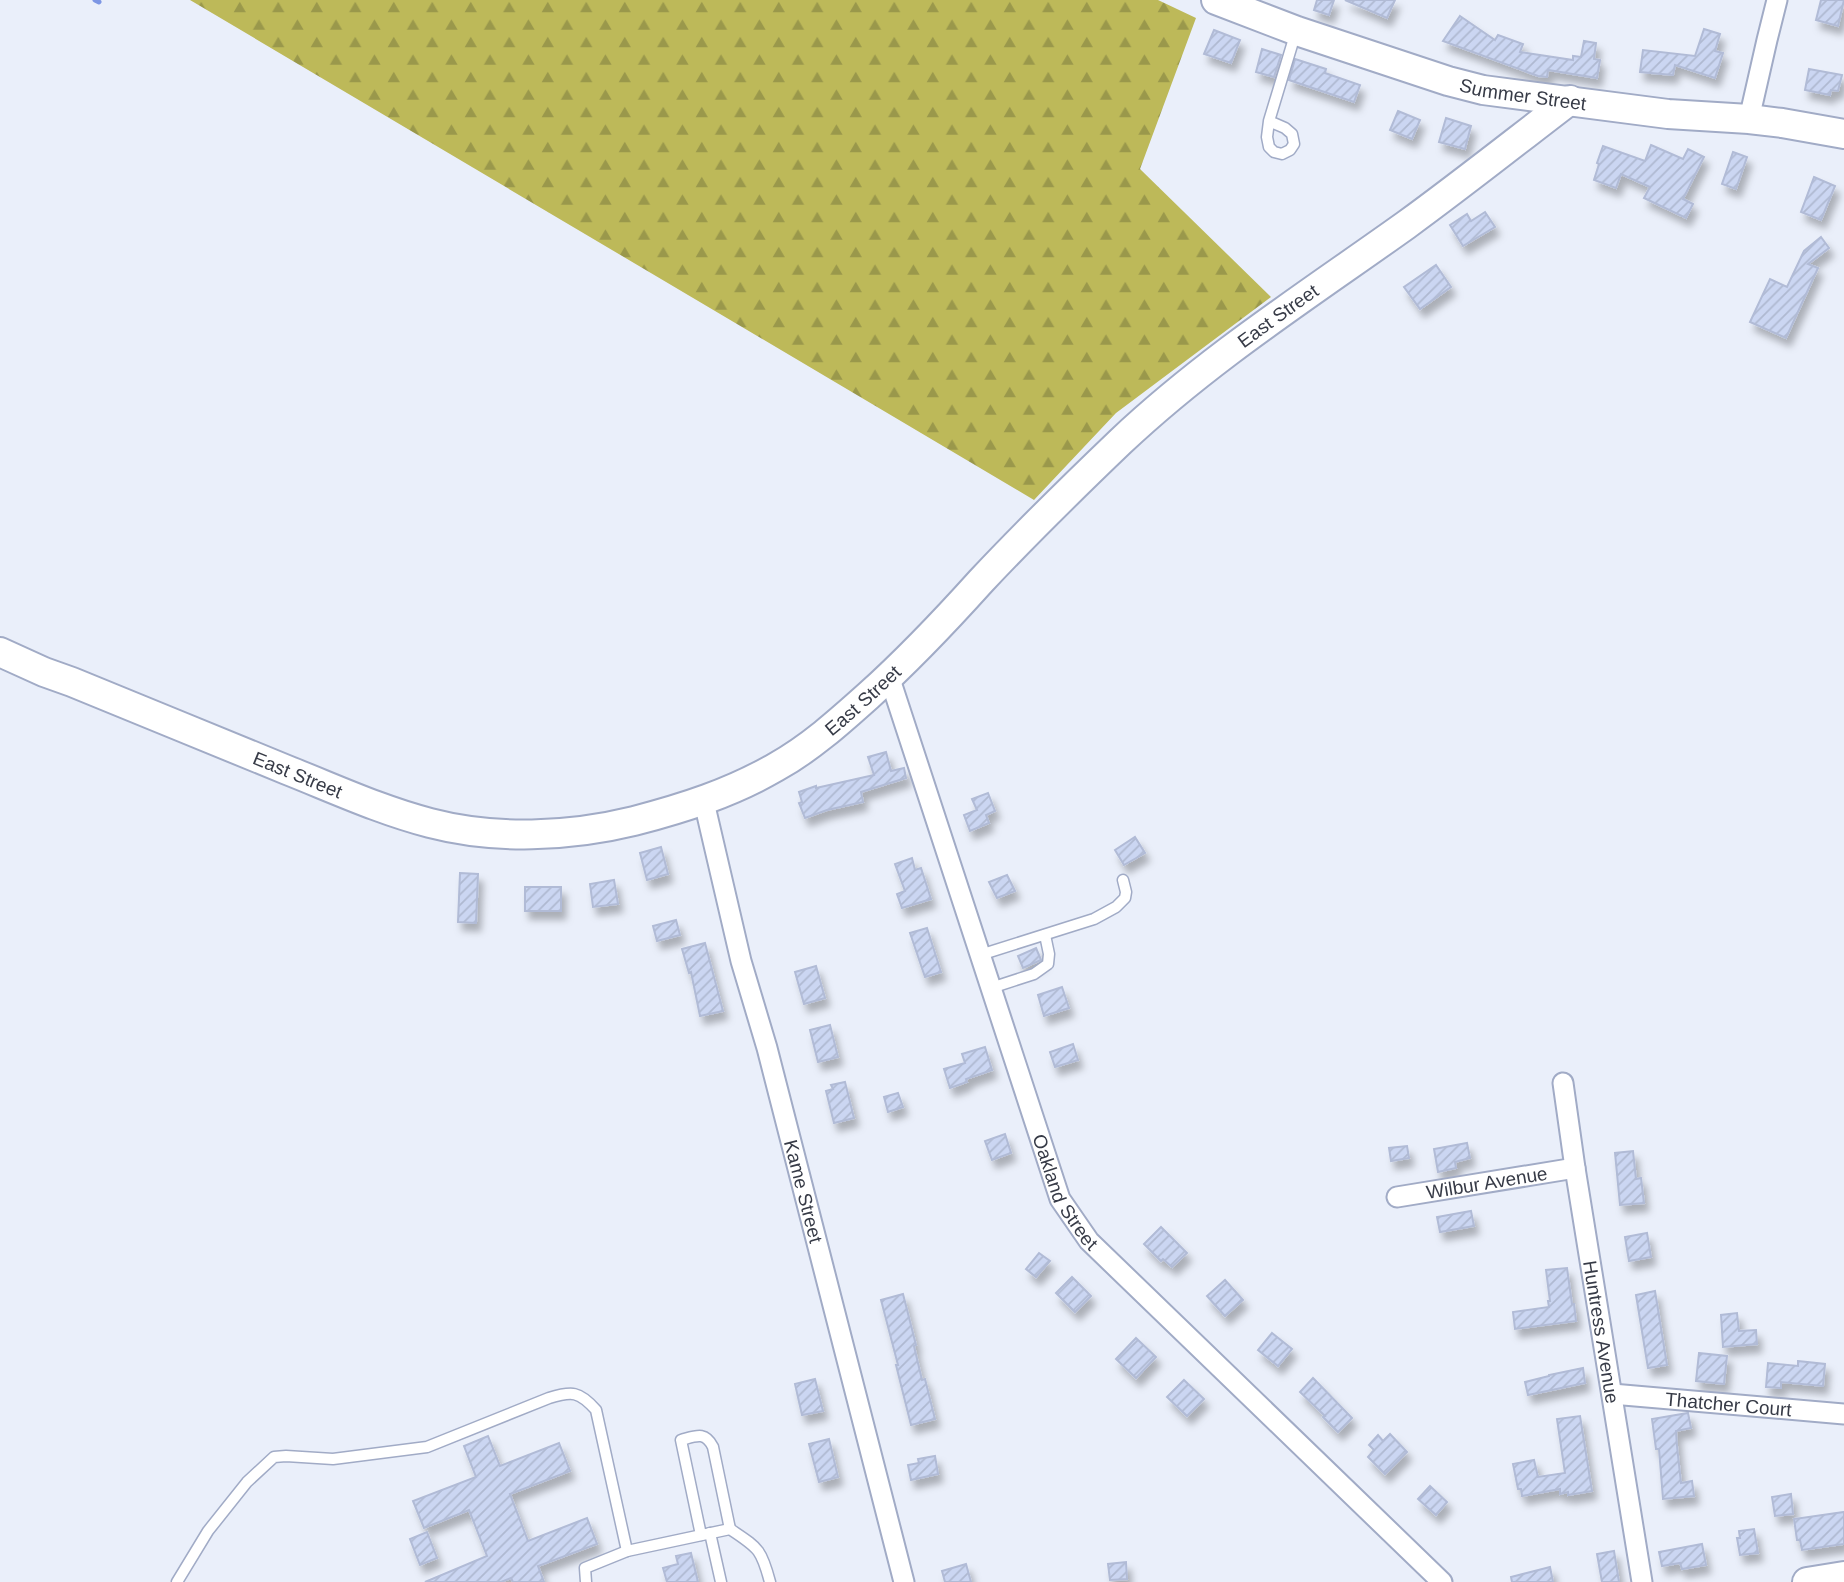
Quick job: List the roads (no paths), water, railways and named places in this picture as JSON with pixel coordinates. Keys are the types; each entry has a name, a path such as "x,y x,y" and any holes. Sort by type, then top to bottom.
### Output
{"street":[{"name":"Summer Street","path":"1216,0 1260,8 1297,31 1483,90 1668,114 1749,119 1844,134"},
{"path":"1749,119 1777,0"},
{"name":"East Street","path":"1,657 72,682 339,792 434,824 495,833 592,831 704,802 779,766 815,741 889,676 1062,498 1181,387 1268,321 1407,224 1570,100"},
{"name":"Oakland Street","path":"889,676 1060,1199 1088,1241 1442,1582"},
{"name":"Kame Street","path":"704,802 741,961 767,1048 904,1582"},
{"name":"Huntress Avenue","path":"1563,1083 1642,1582"},
{"name":"Wilbur Avenue","path":"1397,1197 1575,1168"},
{"name":"Thatcher Court","path":"1612,1394 1844,1414"},
{"path":"1807,1582 1844,1576"}],"lane":[{"path":"1269,121 1297,31"},
{"path":"981,955 1094,919 1116,907 1125,898 1122,880"},
{"path":"991,988 1034,974 1048,964 1045,935"},
{"path":"177,1582 208,1531 247,1482 274,1457 333,1459 427,1447 562,1394 576,1393 587,1399 596,1410 627,1551"},
{"path":"722,1582 681,1440 701,1435 709,1438 713,1447 730,1529 755,1546 764,1558 770,1582"},
{"path":"586,1582 584,1568 627,1551 730,1529"}],"waterway":[{"path":"95,0 99,2"}]}
